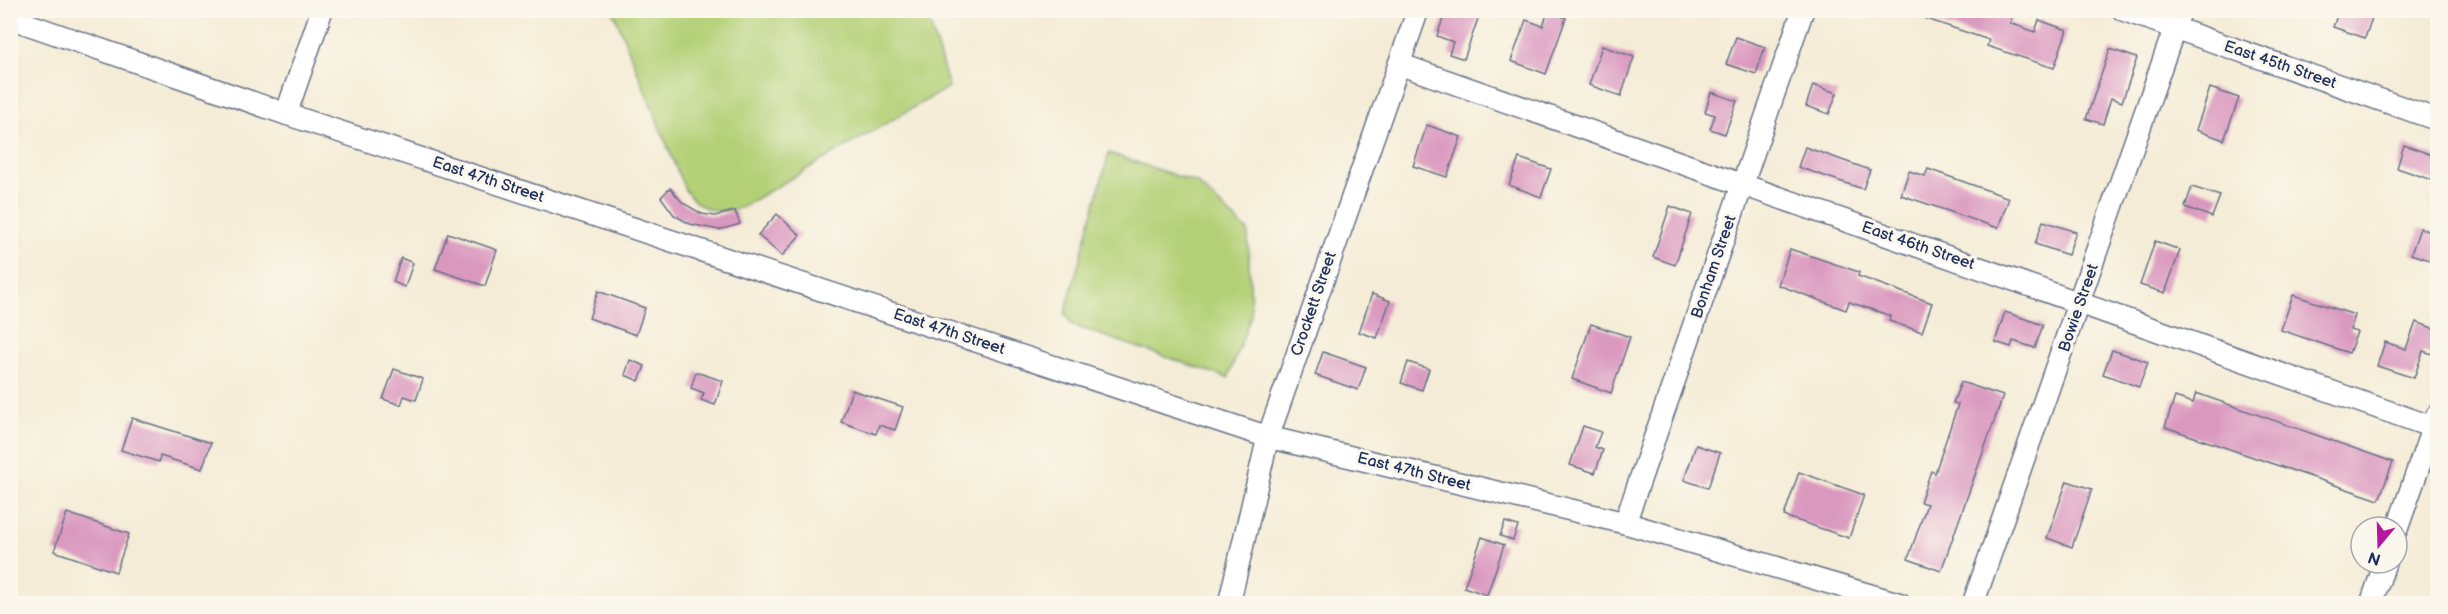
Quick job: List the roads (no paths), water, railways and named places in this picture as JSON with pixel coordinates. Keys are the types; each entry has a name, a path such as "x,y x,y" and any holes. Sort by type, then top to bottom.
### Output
{"street":[{"path":"286,114 322,10"},
{"name":"Crockett Street","path":"1229,603 1268,437 1418,10"},
{"name":"Bonham Street","path":"1625,523 1803,10"},
{"name":"East 45th Street","path":"2123,10 2177,20 2438,120"},
{"name":"East 47th Street","path":"10,18 286,114 1268,437 1625,523 1901,603"},
{"name":"Bowie Street","path":"1973,603 2080,303 2177,20"},
{"name":"East 46th Street","path":"1399,64 2080,303 2436,424"},
{"path":"2402,515 2436,424"},
{"path":"2370,603 2380,575"}]}
